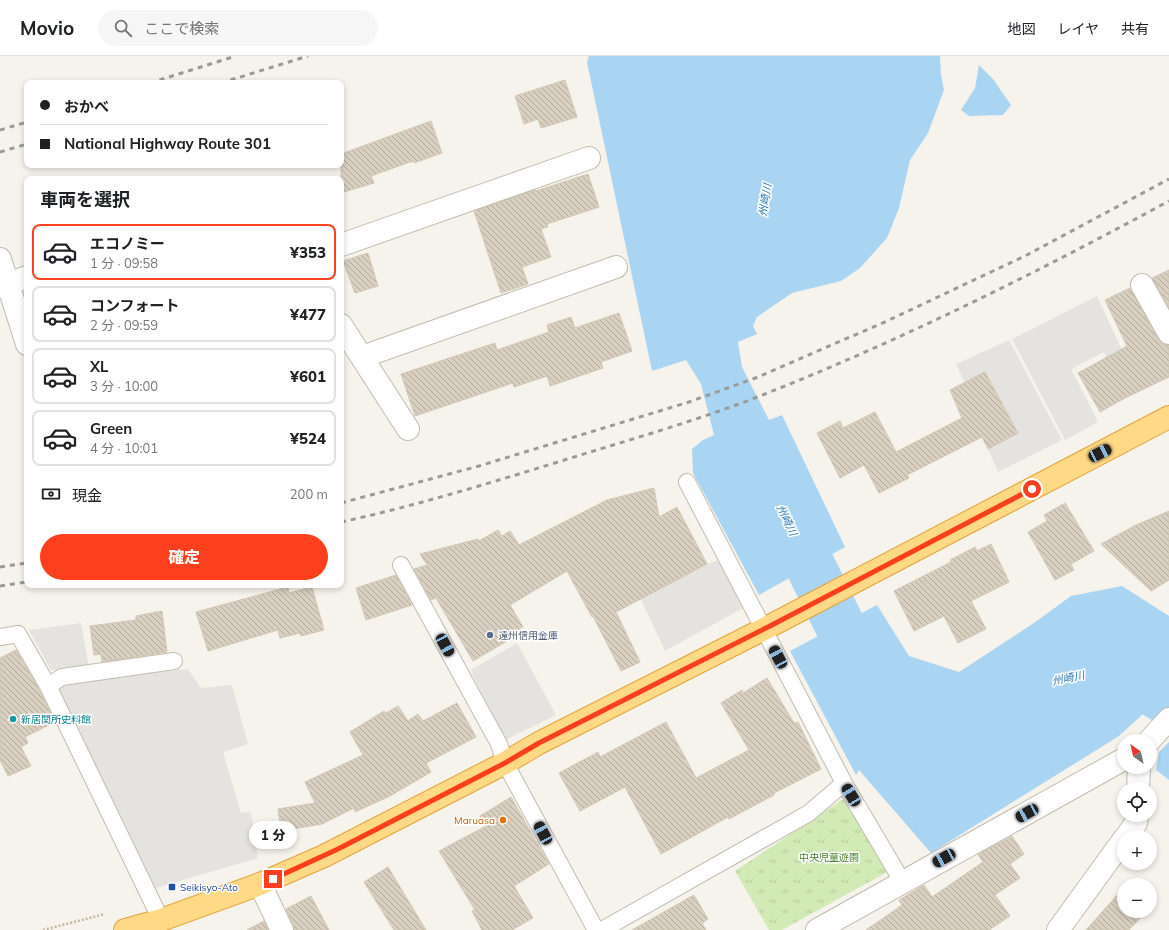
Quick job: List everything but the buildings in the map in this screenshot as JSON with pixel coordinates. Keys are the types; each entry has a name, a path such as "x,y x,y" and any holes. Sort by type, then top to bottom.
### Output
{"highway":[{"path":"125,930 161,920 260,884 324,856 505,763 539,743 766,628 1169,417"}],"street":[{"path":"344,244 590,158"},
{"path":"0,259 12,282 24,332"},
{"path":"362,357 616,267"},
{"path":"1142,284 1169,333"},
{"path":"344,330 408,429"},
{"path":"1155,734 1169,719"},
{"path":"817,930 902,881 1117,763"},
{"path":"1058,930 1117,849"},
{"path":"260,884 282,930"}],"lane":[{"path":"687,482 766,628 844,783 902,881"},
{"path":"401,565 499,744 505,763 596,930"},
{"path":"0,637 18,634 48,686 161,920"},
{"path":"48,686 62,678 174,661"},
{"path":"602,930 809,813 844,783"}],"green space":[{"name":"中央児童遊園","path":"843,799 889,871 782,930 769,930 735,871"}],"shaded area":[{"path":"1097,296 1140,389 1124,395 1104,352 1071,369 1098,422 1065,440 1012,339"},
{"path":"1009,340 1062,440 998,472 988,449 1018,432 985,372 965,383 956,364"},
{"path":"722,559 745,607 665,651 641,599 707,564"},
{"path":"81,623 89,668 51,670 29,630"},
{"path":"517,643 556,715 505,740 470,669 471,670"},
{"path":"188,669 201,688 232,685 248,744 223,752 241,813 251,812 258,858 156,888 55,690 69,682"}],"water":[{"path":"589,56 940,56 941,75 944,90 928,133 910,160 899,208 887,238 860,268 841,281 792,293 757,317 753,326 757,334 738,342 742,367 769,420 782,415 845,547 759,595 693,473 692,449 703,440 714,435 701,384 686,360 652,371 587,62"},
{"path":"979,65 993,79 1011,105 1003,115 969,116 961,110 975,88"},
{"path":"1122,586 1169,616 1169,690 1121,734 1117,734 1117,737 931,853 859,770 856,775 790,651 877,605 909,656 959,672 1034,623 1071,596"},
{"path":"1169,742 1169,780 1157,771 1159,752"}],"waterway":[{"name":"州崎川","path":"780,505 864,674 874,685"},
{"name":"州崎川","path":"1097,673 1120,677 1149,689 1169,701"}],"railway":[{"path":"160,80 236,56"},
{"path":"231,80 308,56"},
{"path":"0,130 24,123"},
{"path":"0,152 24,145"},
{"path":"344,502 479,466 689,402 758,377 887,321 1025,256 1169,179"},
{"path":"344,521 434,499 495,481 676,425 765,394 868,351 970,304 1169,201"},
{"path":"0,567 24,563"},
{"path":"0,586 24,582"}],"place":[{"name":"遠州信用金庫","path":"490,635"},
{"name":"新居関所史料館","path":"13,719"},
{"name":"Maruasa","path":"503,820"},
{"name":"Seikisyo-Ato","path":"172,887"}],"route":[{"path":"273,879 324,856 505,763 539,743 770,626 1032,489"}]}
